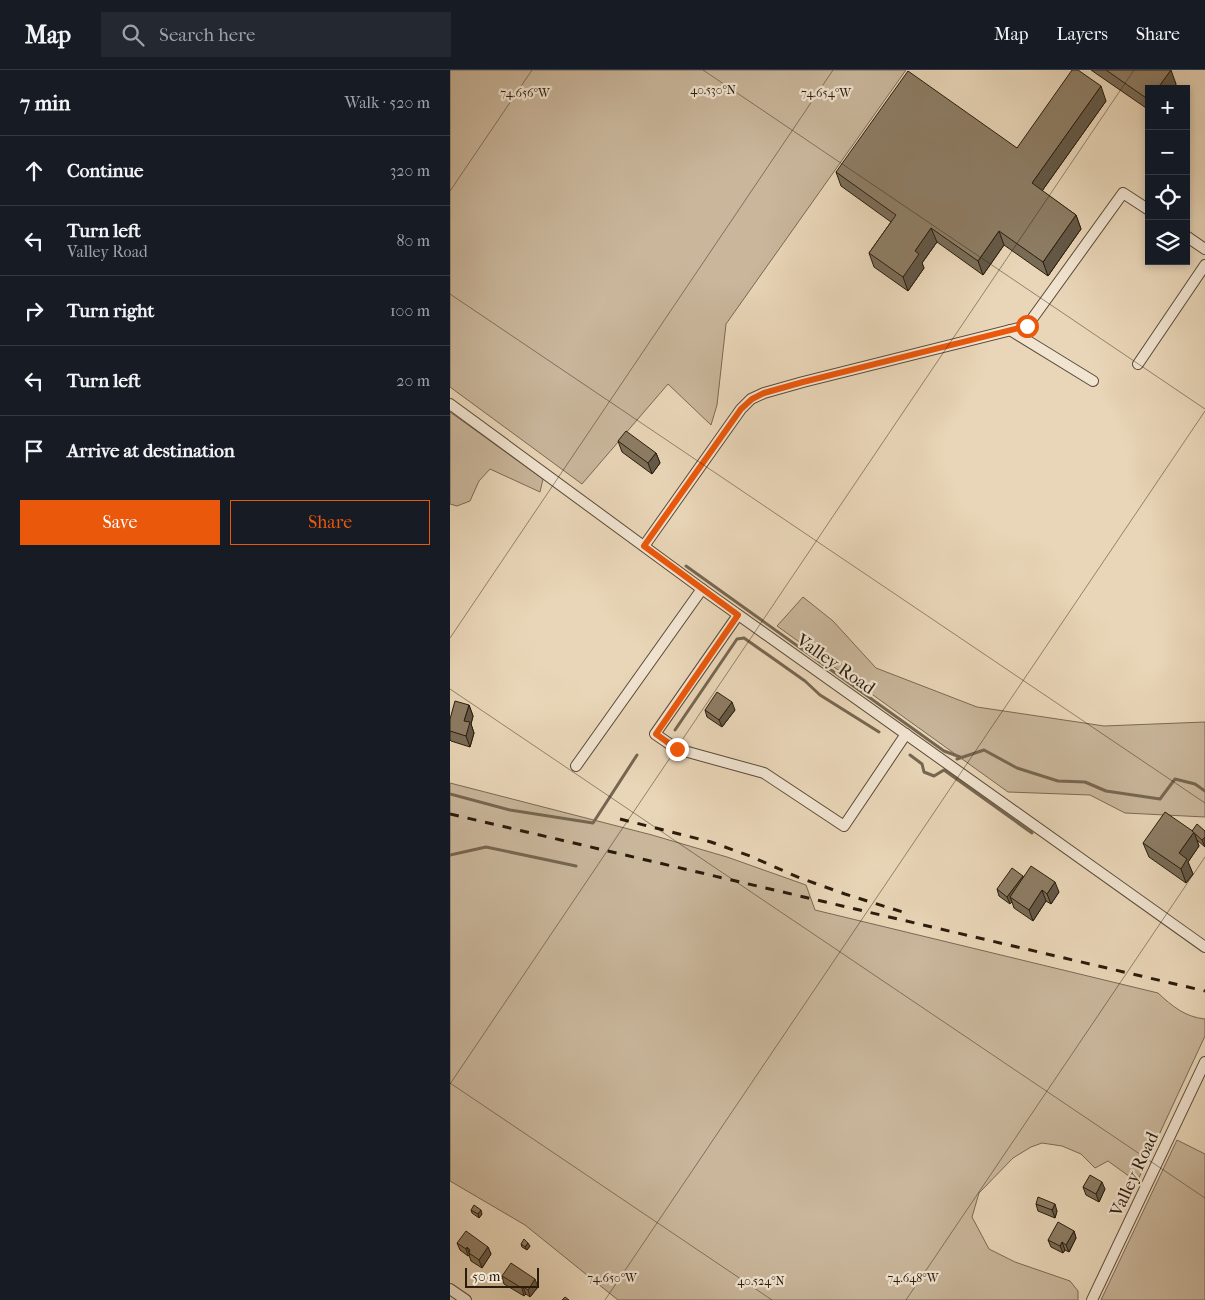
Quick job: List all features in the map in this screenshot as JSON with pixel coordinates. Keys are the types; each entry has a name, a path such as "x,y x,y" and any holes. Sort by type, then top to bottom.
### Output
{"street":[{"path":"644,546 741,409 752,399 764,393 803,382 1027,326 1123,193 1145,207"},
{"path":"1190,239 1205,249"},
{"path":"1138,364 1205,265"},
{"path":"1010,330 1093,381"},
{"name":"Valley Road","path":"450,404 738,615 1205,947"},
{"path":"576,766 702,589"},
{"path":"738,615 656,734 677,749 764,773 844,826 906,734"},
{"name":"Valley Road","path":"1092,1300 1205,1062"},
{"path":"450,1289 466,1300"}],"shaded area":[{"path":"450,70 906,70 726,324 717,405 711,425 668,384 582,484 450,387"},
{"path":"450,412 543,479 540,492 490,469 479,481 470,501 457,506 450,504"},
{"path":"803,597 833,621 876,668 977,707 1104,726 1205,722 1205,817 1125,813 1090,795 1008,792 777,626"},
{"path":"450,783 652,835 727,857 806,885 815,910 1158,993 1179,1010 1191,1016 1205,1019 1205,1036 1137,1182 1108,1161 1095,1168 1081,1154 1062,1146 1042,1143 1031,1147 1013,1158 979,1193 972,1217 989,1249 1015,1262 1070,1281 1078,1291 1078,1300 618,1300 525,1225 450,1181"},
{"path":"1177,1140 1205,1154 1205,1300 1101,1300"}],"building":[{"path":"1072,70 1078,70 1101,86 1032,183 1076,215 1043,262 999,231 978,261 931,228 915,251 919,254 903,277 869,253 896,215 836,172 908,71 1017,148"},
{"path":"1106,70 1171,70 1160,85 1145,85 1145,97"},
{"path":"626,431 656,453 648,463 618,441"},
{"path":"717,692 732,702 719,720 705,710"},
{"path":"455,701 469,705 464,721 470,722 466,736 450,731 450,719"},
{"path":"1165,812 1194,832 1179,853 1187,859 1181,869 1143,843"},
{"path":"1197,824 1205,831 1205,837 1202,840 1192,831"},
{"path":"1031,866 1055,882 1047,894 1042,890 1029,910 1010,897"},
{"path":"1012,868 1023,876 1007,897 997,889"},
{"path":"1090,1175 1102,1182 1096,1194 1083,1187"},
{"path":"1038,1197 1055,1204 1052,1210 1036,1204"},
{"path":"474,1205 481,1210 478,1214 471,1210"},
{"path":"1058,1222 1074,1231 1066,1245 1062,1242 1060,1246 1048,1240"},
{"path":"466,1231 488,1247 479,1260 469,1253 470,1250 467,1247 466,1249 457,1243"},
{"path":"524,1239 528,1243 525,1247 521,1244"},
{"path":"511,1263 535,1279 528,1290 502,1276"}],"waterway":[{"path":"686,566 944,751 960,757"},
{"path":"675,730 737,639 744,638 805,681 820,695 879,732"},
{"path":"957,759 984,750 1017,768 1058,781 1085,782 1106,791 1160,799 1175,779 1195,784 1205,791"},
{"path":"450,794 510,810 593,823 637,755"},
{"path":"910,755 922,764 924,772 934,776 944,770 1032,833"},
{"path":"450,855 486,847 576,866"}],"railway":[{"path":"450,814 1205,991"},
{"path":"620,819 711,842 750,856 800,878 909,914"}],"route":[{"path":"677,749 656,734 738,615 644,546 741,409 752,399 764,393 1027,326"}]}
